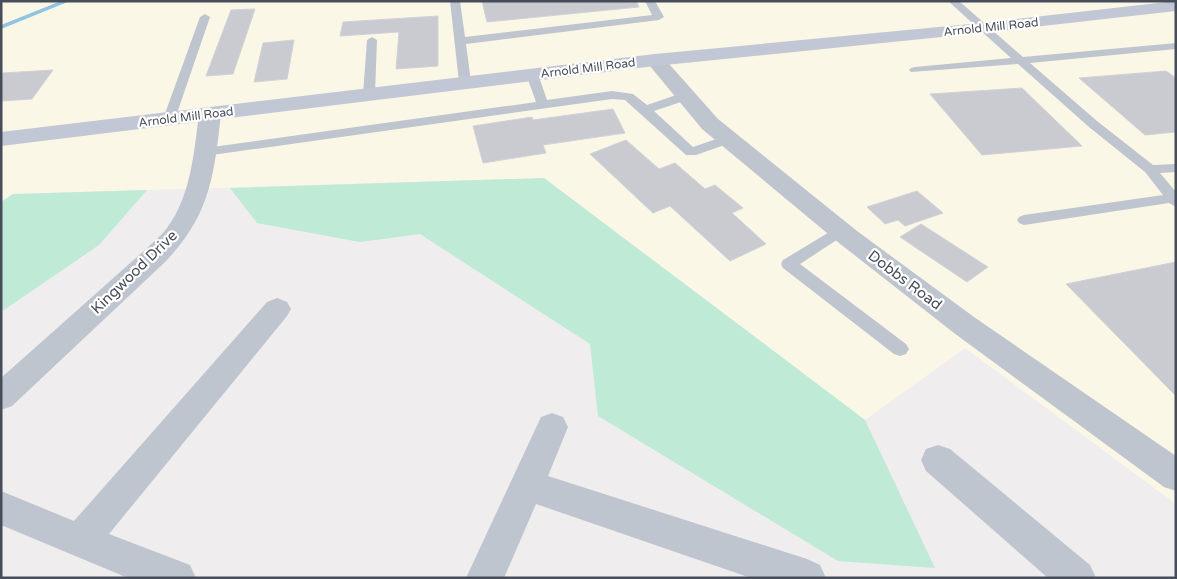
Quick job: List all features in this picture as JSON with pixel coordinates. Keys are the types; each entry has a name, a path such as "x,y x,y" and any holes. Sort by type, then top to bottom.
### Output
{"main road":[{"name":"Arnold Mill Road","path":"1,139 655,60 982,28 1176,6"}],"street":[{"name":"Dobbs Road","path":"655,60 710,124 841,230 964,324 1176,476"},
{"name":"Kingwood Drive","path":"1,397 155,256 179,231 192,204 200,181 210,114"},
{"path":"80,541 277,309"},
{"path":"485,578 552,427"},
{"path":"938,460 1077,578"},
{"path":"527,485 807,578"},
{"path":"1,508 176,578"}],"lane":[{"path":"455,1 465,82"},
{"path":"460,41 659,17 650,1"},
{"path":"954,2 973,1"},
{"path":"954,2 1093,124 1150,168 1174,200 1024,220"},
{"path":"169,119 206,17"},
{"path":"369,94 372,40"},
{"path":"915,70 1021,62 1176,46"},
{"path":"532,74 543,105"},
{"path":"205,152 612,95 629,98 692,152 728,139"},
{"path":"645,110 686,96"},
{"path":"1150,168 1176,168"},
{"path":"841,230 789,264 900,349"}],"shaded area":[{"path":"1,1 1176,1 1176,504 965,348 865,420 544,178 13,194 1,202"}],"green space":[{"path":"544,178 865,420 935,568 838,561 598,416 590,344 420,234 360,242 257,223 230,188"},
{"path":"147,190 99,245 1,312 1,202 13,194"}],"building":[{"path":"482,1 636,1 639,7 487,22"},
{"path":"255,9 233,74 206,76 231,10"},
{"path":"438,16 438,66 396,69 399,32 340,36 343,22"},
{"path":"294,40 287,79 254,82 263,43"},
{"path":"53,70 32,99 1,101 1,75 3,73"},
{"path":"1166,71 1176,78 1176,132 1145,135 1079,78"},
{"path":"1022,88 1082,146 982,155 930,94"},
{"path":"613,109 625,133 543,145 546,153 483,163 473,126 532,117 533,120"},
{"path":"626,140 659,169 675,163 705,189 715,185 743,208 732,213 766,244 730,261 670,206 653,213 590,154"},
{"path":"917,191 943,213 905,226 898,220 885,224 867,207"},
{"path":"921,224 988,267 967,282 900,237"},
{"path":"1176,262 1176,396 1066,284"}],"waterway":[{"path":"1,27 67,1"}]}
